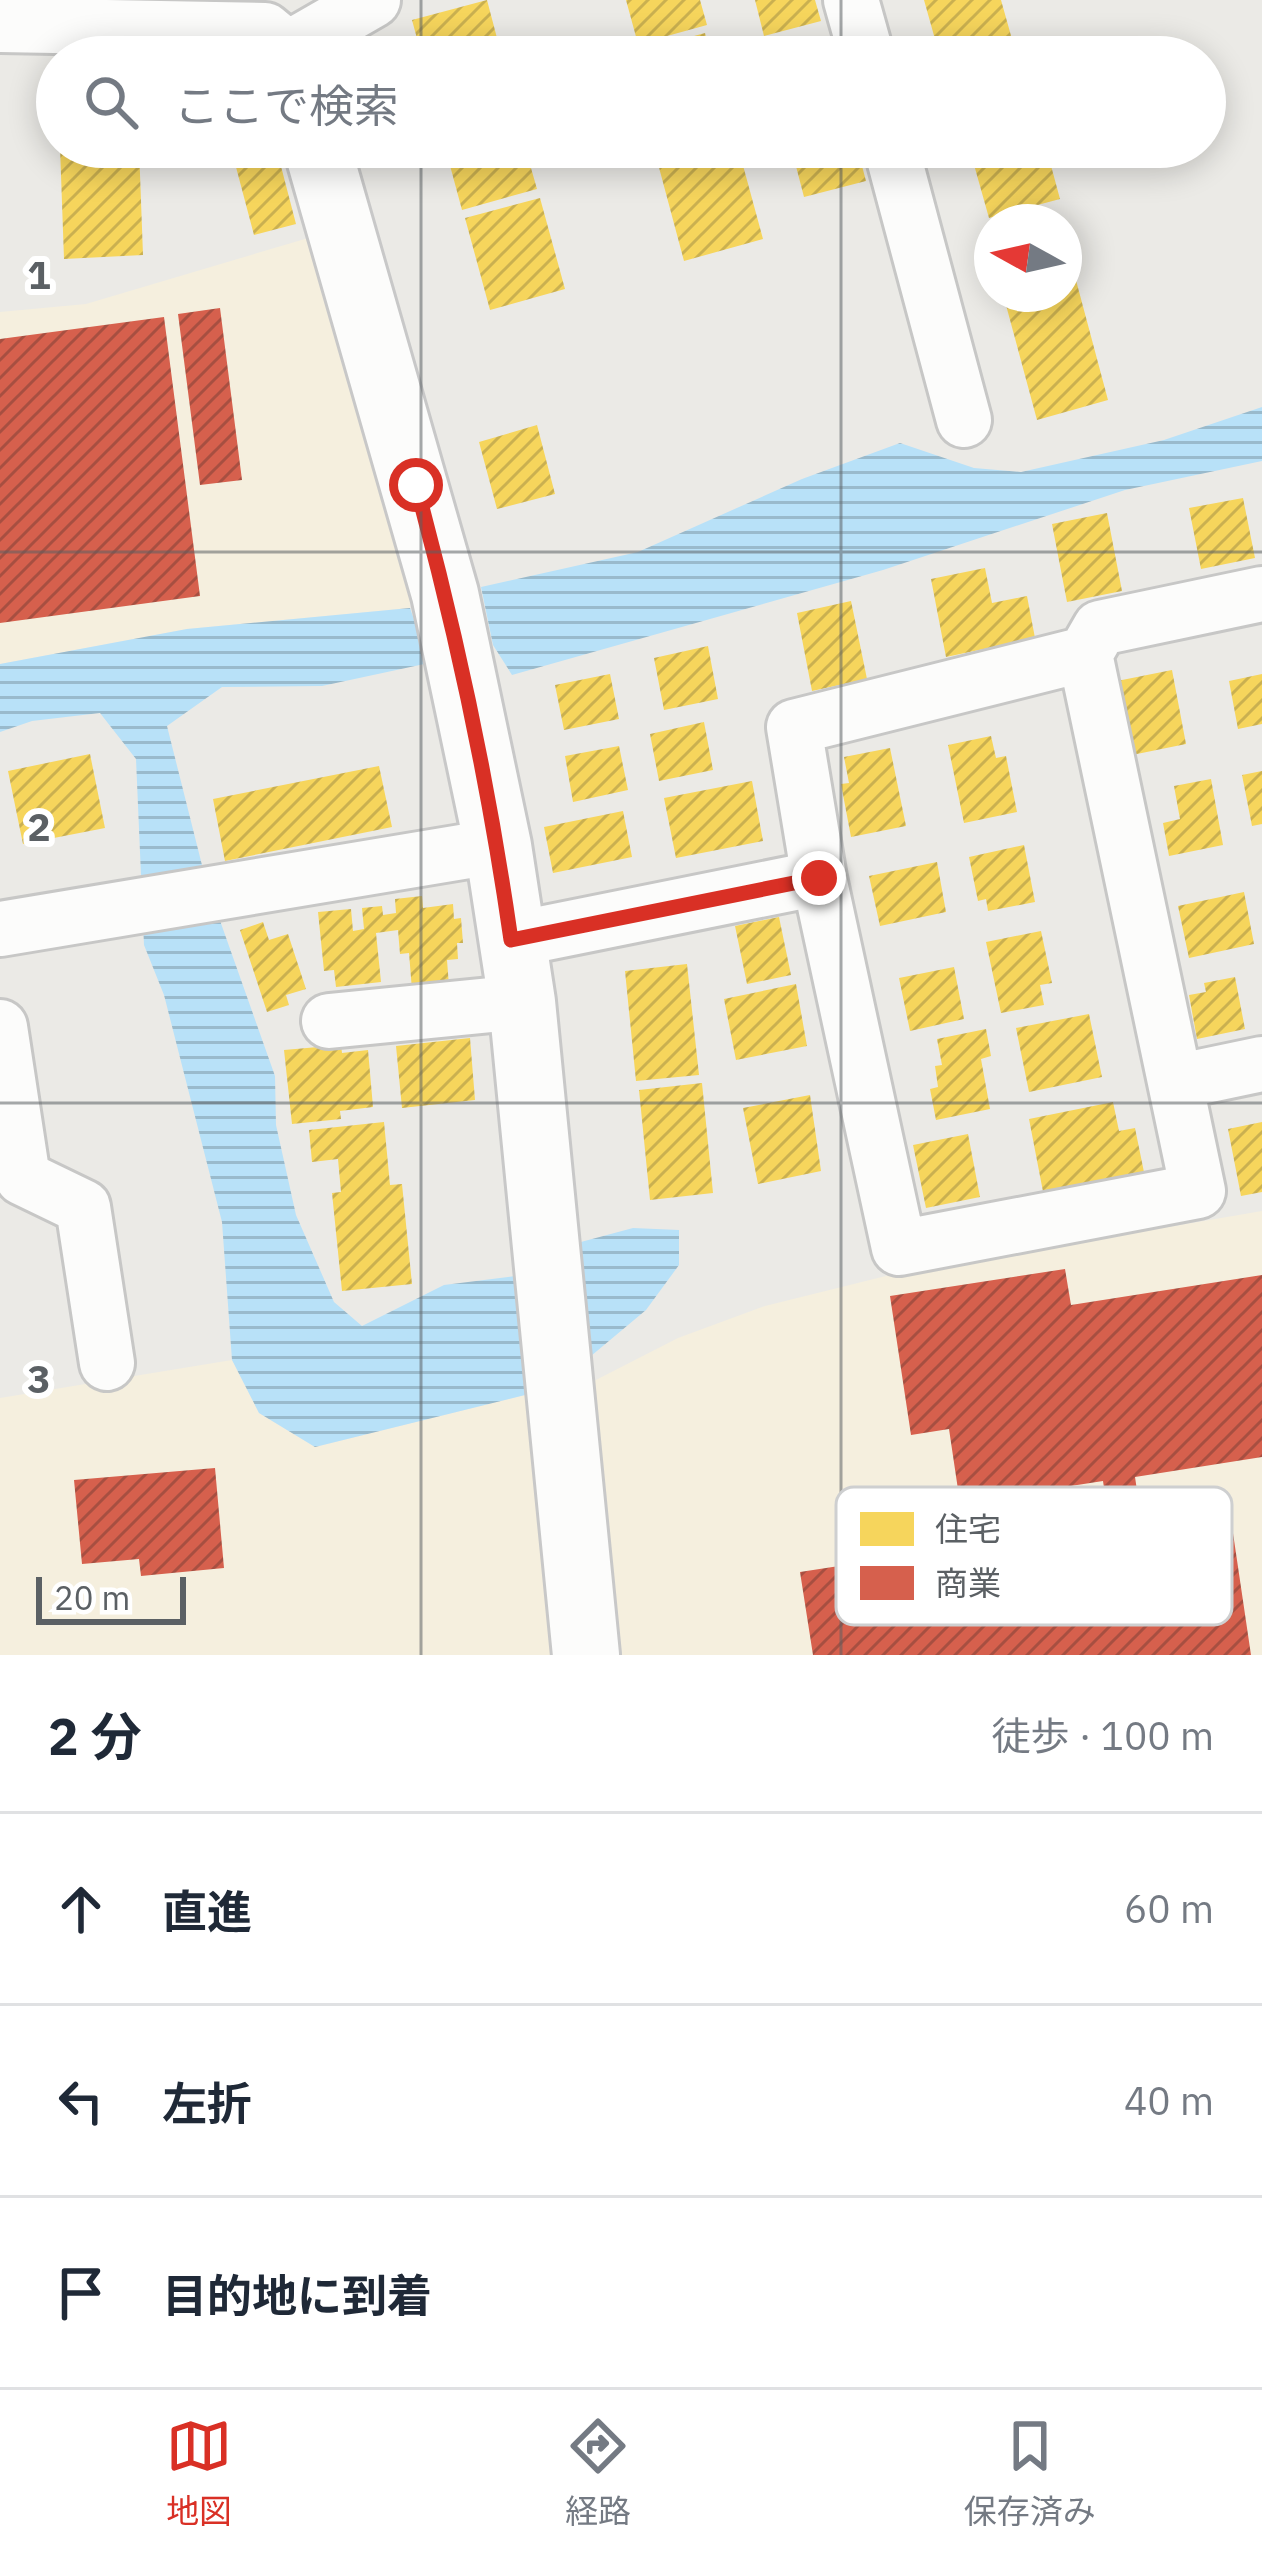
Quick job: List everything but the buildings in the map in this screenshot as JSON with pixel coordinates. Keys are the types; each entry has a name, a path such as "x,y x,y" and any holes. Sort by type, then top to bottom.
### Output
{"street":[{"path":"316,36 373,0"},
{"path":"851,0 861,36"},
{"path":"0,25 265,30 271,36"},
{"path":"323,168 446,594 498,846 547,1253 586,1655"},
{"path":"897,168 964,420"},
{"path":"1085,654 794,728 819,878 899,1247 1198,1190 1085,654 1100,628 1262,594"},
{"path":"0,929 498,846"},
{"path":"329,1021 516,971 819,878"},
{"path":"0,1027 23,1178 83,1207 107,1363"},
{"path":"1176,1082 1262,1064"}],"shaded area":[{"path":"315,236 409,559 410,608 187,629 0,664 0,312 86,304"},
{"path":"1262,1211 1262,1655 616,1655 588,1384 678,1338 765,1306 898,1273"},
{"path":"232,1360 259,1413 315,1447 533,1393 557,1655 0,1655 0,1398"}],"water":[{"path":"1262,407 1262,461 1125,490 883,570 512,675 493,645 481,587 638,552 802,479 900,443 974,468 1021,472 1164,440"},
{"path":"410,608 429,663 322,686 222,687 167,726 206,881 275,1076 276,1125 296,1215 334,1302 362,1326 444,1285 523,1275 566,1246 633,1228 679,1230 679,1265 646,1310 585,1361 533,1393 315,1447 259,1413 232,1360 222,1222 164,995 144,945 136,759 100,713 32,721 0,732 0,664 187,629"}],"route":[{"path":"416,485 461,662 498,846 511,940 819,878"}]}
